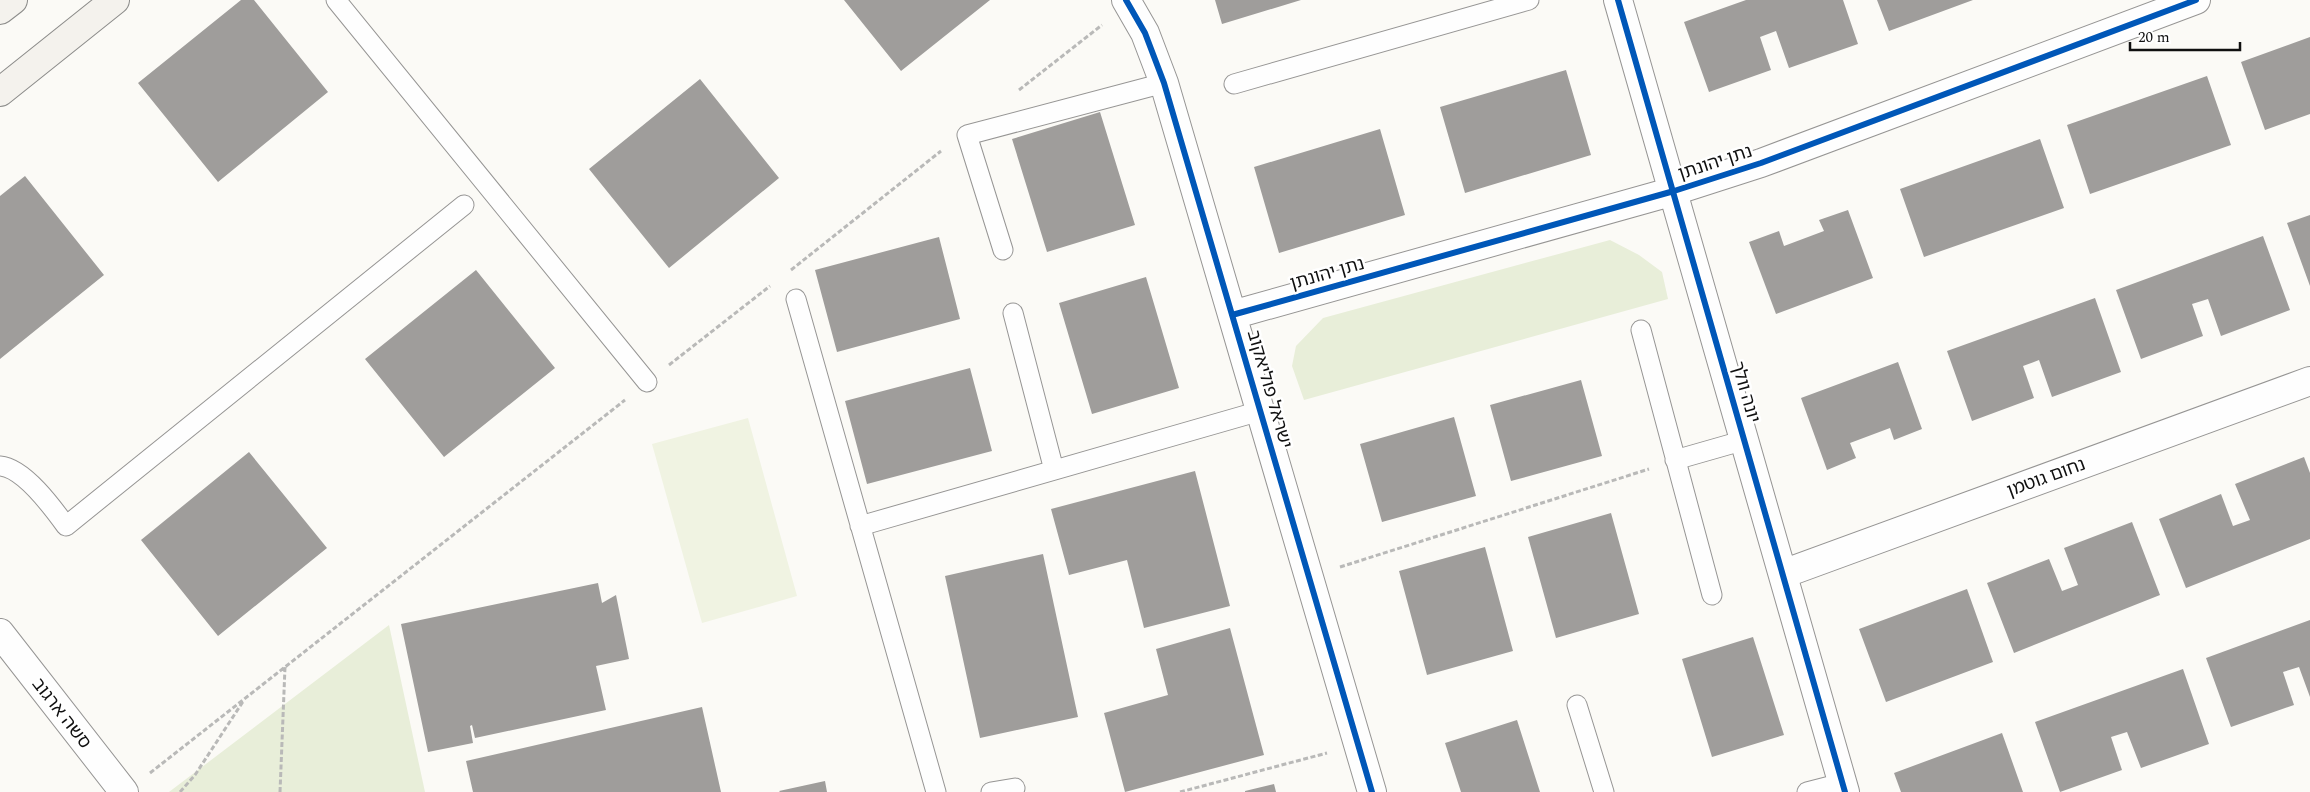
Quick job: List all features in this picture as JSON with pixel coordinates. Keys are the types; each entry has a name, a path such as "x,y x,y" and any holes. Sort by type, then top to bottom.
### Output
{"main road":[{"path":"0,10 12,0"},
{"path":"0,92 115,0"}],"street":[{"name":"ישראל פוליאקוב","path":"1126,0 1145,33 1164,84 1372,792"},
{"name":"יונה וולך","path":"1618,0 1844,788"},
{"name":"נתן יהונתן","path":"1232,316 1674,191 1770,159 2196,0"},
{"name":"נחום גוטמן","path":"1783,574 2310,381"},
{"name":"סשה ארגוב","path":"0,633 124,792"}],"lane":[{"path":"336,0 648,382"},
{"path":"1234,84 1528,0"},
{"path":"1003,250 967,135 1164,84"},
{"path":"0,466 7,467 32,485 66,526 464,205"},
{"path":"796,300 936,792"},
{"path":"1013,314 1054,470"},
{"path":"1641,330 1712,595"},
{"path":"860,526 1260,411"},
{"path":"1676,460 1744,440"},
{"path":"1577,706 1604,792"},
{"path":"991,792 1015,788"},
{"path":"1807,792 1844,788"}],"path":[{"path":"1309,577 1676,460"},
{"path":"280,792 285,666"},
{"path":"180,792 195,775 246,698"},
{"path":"1180,792 1358,745"}],"green space":[{"path":"1610,240 1639,255 1662,272 1668,299 1304,400 1292,366 1296,346 1323,318"},
{"path":"748,418 797,596 702,623 652,444"},
{"path":"389,625 425,792 169,792"}],"building":[{"path":"241,0 254,0 328,92 218,182 138,83"},
{"path":"844,0 990,0 901,71"},
{"path":"1215,0 1301,0 1222,24"},
{"path":"1746,0 1843,0 1858,44 1789,68 1776,31 1760,37 1771,70 1709,92 1684,22"},
{"path":"1877,0 1973,0 1889,31"},
{"path":"2310,37 2310,114 2265,130 2241,62"},
{"path":"1566,70 1591,155 1465,193 1440,107"},
{"path":"2207,76 2231,145 2090,194 2067,125"},
{"path":"700,79 779,178 669,268 589,169"},
{"path":"1100,112 1135,225 1047,252 1012,139"},
{"path":"1380,129 1405,215 1279,253 1254,167"},
{"path":"2040,139 2064,208 1924,257 1900,189"},
{"path":"25,176 104,275 0,359 0,196"},
{"path":"1848,210 1873,278 1776,314 1749,242 1779,231 1784,246 1824,231 1819,220"},
{"path":"2310,215 2310,286 2287,223"},
{"path":"2263,236 2290,310 2221,336 2208,299 2192,304 2203,336 2141,359 2116,290"},
{"path":"939,237 960,319 837,352 815,270"},
{"path":"476,270 555,368 444,457 365,359"},
{"path":"1146,277 1179,388 1092,414 1059,303"},
{"path":"2095,298 2121,372 2052,397 2039,360 2023,366 2034,398 1972,421 1947,351"},
{"path":"1898,362 1922,429 1894,440 1890,428 1850,443 1856,458 1827,470 1801,398"},
{"path":"970,368 992,451 867,484 845,401"},
{"path":"1581,380 1602,456 1511,481 1490,405"},
{"path":"1454,417 1476,496 1382,522 1360,444"},
{"path":"249,452 327,548 218,636 141,540"},
{"path":"2304,457 2310,473 2310,539 2186,588 2159,519 2221,494 2233,526 2250,520 2235,484"},
{"path":"1195,471 1230,606 1144,628 1127,560 1069,575 1051,509"},
{"path":"1611,513 1639,614 1556,638 1528,537"},
{"path":"2132,522 2160,595 2014,653 1987,583 2049,559 2062,591 2078,585 2064,548"},
{"path":"1485,547 1513,651 1427,675 1399,571"},
{"path":"1043,554 1078,717 980,738 945,576"},
{"path":"598,583 602,603 616,595 629,659 596,666 606,710 475,738 472,725 470,726 473,743 428,752 401,624"},
{"path":"1967,589 1993,662 1886,702 1859,629"},
{"path":"2310,620 2310,697 2299,667 2283,672 2294,705 2231,727 2206,658"},
{"path":"1230,628 1264,755 1125,792 1104,713 1168,695 1156,649"},
{"path":"1753,637 1784,735 1712,757 1682,659"},
{"path":"2183,669 2209,744 2141,768 2127,732 2111,737 2122,770 2060,792 2035,722"},
{"path":"702,707 721,792 473,792 466,761"},
{"path":"1517,720 1540,792 1461,792 1445,743"},
{"path":"2002,733 2023,792 1901,792 1894,773"},
{"path":"825,781 827,792 779,791"},
{"path":"1274,784 1276,792 1245,792 1245,791"}],"cycle path":[{"path":"1126,0 1145,33 1164,83 1372,792"},
{"path":"1618,0 1845,792"},
{"path":"1232,315 1674,191 1761,163 2196,0"}]}
